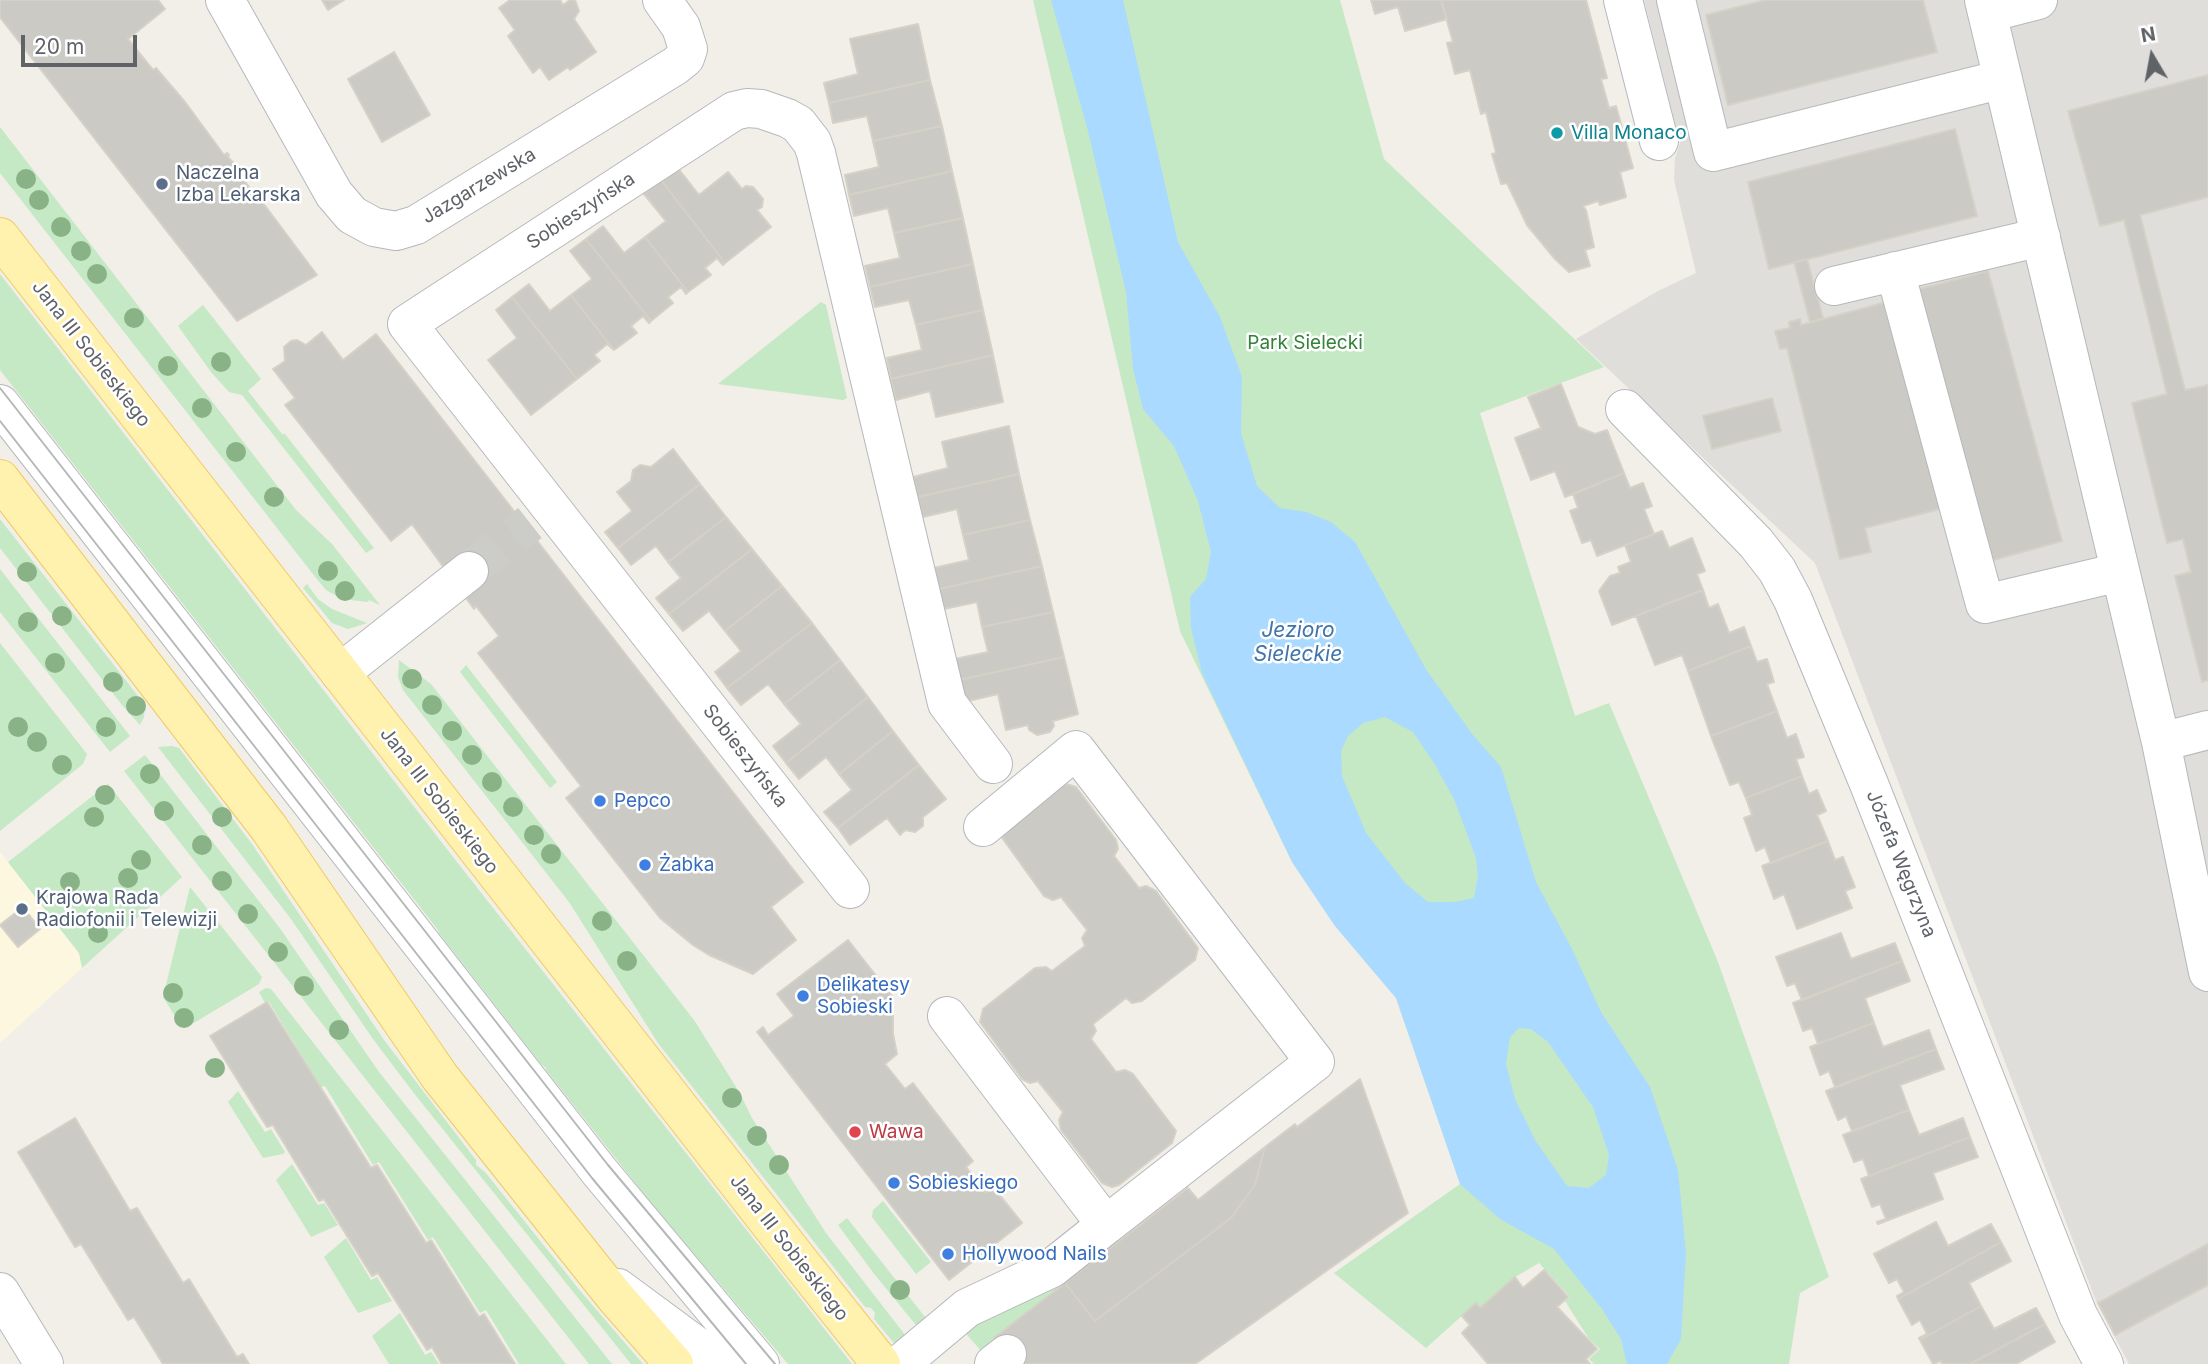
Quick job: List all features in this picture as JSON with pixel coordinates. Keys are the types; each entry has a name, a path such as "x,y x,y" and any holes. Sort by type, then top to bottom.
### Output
{"main road":[{"name":"Jana III Sobieskiego","path":"0,237 881,1364"},
{"path":"0,479 269,828 440,1077 594,1270 674,1364"}],"street":[{"name":"Jazgarzewska","path":"225,0 334,194 352,215 374,227 396,231 416,225 676,66 685,58 688,49 681,27 662,0"},
{"path":"1623,0 1659,141"},
{"path":"1676,0 1713,152 2003,79"},
{"path":"2038,0 1985,6 2161,742 2208,972"},
{"name":"Sobieszyńska","path":"850,889 540,515 407,324 734,111 761,109 787,118 807,133 816,153 947,703 993,764"},
{"path":"1834,286 2040,237"},
{"path":"1895,271 1985,604 2120,572"},
{"path":"0,404 607,1181 760,1364"},
{"name":"Józefa Węgrzyna","path":"1625,409 1756,543 1777,569 1793,600 2078,1315 2104,1364"},
{"path":"340,673 470,571"},
{"path":"2161,742 2208,730"},
{"path":"900,1364 967,1308 1052,1268 1315,1062 1076,750 983,827"},
{"path":"947,1016 1106,1225"},
{"path":"594,1270 721,1364"},
{"path":"0,1292 44,1364"}],"shaded area":[{"path":"1644,0 2208,0 2208,1364 2129,1364 2096,1301 1815,563 1576,339 1658,291 1696,273 1674,180 1675,158 1680,143"},
{"name":"Krajowa Rada Radiofonii i Telewizji","path":"0,852 79,954 82,968 0,1043"}],"green space":[{"name":"Park Sielecki","path":"1033,0 1340,0 1384,159 1604,367 1480,413 1575,716 1609,703 1718,962 1829,1277 1800,1293 1789,1364 1594,1364 1589,1359 1600,1349 1589,1339 1565,1301 1570,1297 1539,1263 1515,1277 1480,1308 1475,1304 1426,1348 1334,1273 1460,1184 1396,998 1335,926 1292,862 1180,631"},
{"path":"0,127 296,510 332,544 380,605 369,600 342,599 326,590 316,578 0,173"},
{"path":"0,274 852,1364 788,1364 655,1208 541,1064 0,370"},
{"path":"821,302 826,305 847,398 843,400 718,384"},
{"path":"203,305 261,379 248,391 374,548 366,553 242,395 229,392 178,326"},
{"path":"0,519 145,705 140,725 0,548"},
{"path":"0,569 130,736 110,752 0,612"},
{"path":"307,584 318,599 332,609 367,623 348,629 332,623 303,588"},
{"path":"0,643 87,754 83,764 0,831"},
{"path":"399,660 431,684 694,1020 738,1090 752,1118 826,1233 909,1340 894,1343 874,1319 875,1313 871,1308 865,1307 658,1043 569,902 403,690 398,677"},
{"path":"466,665 557,782 550,788 460,672"},
{"path":"158,747 179,748 252,844 384,1040 476,1160 476,1165 485,1172 643,1364 631,1364 413,1092 373,1039 291,919"},
{"path":"145,755 279,927 379,1072 612,1364 589,1364 124,771"},
{"path":"108,784 182,877 82,968 79,953 8,862"},
{"path":"190,887 262,977 259,984 187,1027 181,1026 163,997"},
{"path":"266,988 271,989 566,1364 519,1364 486,1310 480,1313 433,1237 428,1240 379,1162 373,1165 269,1002 265,1003 259,992"},
{"path":"238,1091 265,1132 271,1129 285,1152 283,1154 263,1158 228,1102"},
{"path":"292,1164 318,1205 324,1203 338,1225 311,1237 276,1180"},
{"path":"883,1201 931,1262 916,1274 872,1217 873,1210"},
{"path":"847,1218 929,1322 920,1330 838,1225"},
{"path":"346,1238 371,1280 377,1277 392,1301 358,1313 324,1257"},
{"path":"1067,1279 995,1337 996,1341 982,1352 962,1329"},
{"path":"400,1313 425,1355 431,1352 439,1364 389,1364 372,1336"}],"water":[{"name":"Jezioro Sieleckie","path":"1051,0 1123,0 1178,242 1220,317 1242,377 1241,433 1257,486 1280,508 1306,512 1331,522 1355,542 1427,671 1473,735 1501,767 1536,882 1572,949 1601,1012 1650,1087 1678,1170 1686,1253 1681,1339 1667,1364 1627,1364 1621,1339 1602,1309 1554,1249 1500,1219 1460,1184 1396,998 1335,926 1292,862 1202,673 1191,628 1190,597 1206,579 1211,552 1198,501 1174,446 1143,409 1133,369 1126,292 1087,127","holes":["1385,717 1413,732 1454,799 1476,858 1478,876 1474,898 1455,902 1428,902 1405,883 1366,833 1342,776 1341,751 1348,736 1363,723","1519,1028 1531,1029 1548,1042 1593,1107 1609,1155 1606,1175 1589,1188 1567,1186 1535,1140 1515,1099 1506,1064 1510,1037"]}],"building":[{"path":"0,0 158,0 165,9 128,39 153,70 156,68 185,102 224,155 229,155 227,156 238,168 236,170 317,275 237,321 0,17"},
{"path":"322,0 344,0 328,10"},
{"path":"510,0 560,0 563,5 575,0 579,11 574,19 596,52 570,70 568,67 549,80 540,67 533,73 508,36 515,30 499,8"},
{"path":"1371,0 1441,0 1447,19 1405,31 1398,7 1375,14"},
{"name":"Villa Monaco","path":"1441,0 1586,0 1607,78 1601,79 1609,108 1616,106 1633,168 1620,172 1626,197 1600,205 1598,201 1583,206 1594,247 1585,250 1590,266 1569,272 1527,225 1507,183 1501,184 1492,154 1496,153 1486,112 1481,114 1470,70 1455,74 1447,43 1453,42"},
{"path":"1766,0 1923,0 1937,52 1728,105 1706,15"},
{"path":"918,24 930,80 829,103 824,83 858,74 850,39"},
{"path":"394,52 430,115 382,142 348,79"},
{"path":"2208,75 2208,197 2140,215 2185,390 2208,385 2208,680 2202,682 2175,576 2191,572 2183,539 2167,543 2132,403 2167,394 2124,220 2100,226 2068,111"},
{"path":"930,80 942,126 873,141 867,116 833,123 829,103"},
{"path":"942,126 952,171 849,195 845,175 879,167 873,141"},
{"path":"1955,129 1977,216 1769,269 1748,182"},
{"path":"677,167 699,195 728,172 742,189 746,186 753,187 763,199 762,207 757,210 771,227 725,263 661,180"},
{"path":"952,171 963,218 894,233 888,208 854,216 849,195"},
{"path":"661,180 725,263 723,265 717,258 705,268 711,275 688,292 645,237 666,221 644,194"},
{"path":"963,218 973,264 870,287 865,266 900,258 894,233"},
{"path":"603,226 624,253 645,237 688,292 686,294 681,287 668,297 673,303 651,321 586,239"},
{"path":"586,239 651,321 649,323 643,316 631,326 637,333 614,350 571,295 592,279 570,251"},
{"path":"1807,259 1823,318 1810,322 1794,262"},
{"path":"973,264 983,310 916,325 909,300 875,307 870,287"},
{"path":"1988,271 2062,541 1990,561 1916,290"},
{"path":"529,284 550,311 571,295 614,350 607,344 594,355 600,361 577,379 512,297"},
{"path":"512,297 577,379 531,415 488,360 517,338 496,310"},
{"path":"1887,302 1940,509 1865,528 1871,552 1840,559 1787,348 1780,349 1775,331 1790,328 1789,322 1800,319 1801,325"},
{"path":"983,310 993,355 891,379 887,358 922,350 916,325"},
{"path":"322,332 343,360 376,334 803,882 771,907 796,940 753,974 709,955 660,918 566,798 581,786 478,653 499,636 476,606 474,609 412,524 391,541 285,405 295,398 273,369 285,361 284,347 297,340 306,345"},
{"path":"993,355 1003,402 936,417 930,391 896,400 891,379"},
{"path":"1561,384 1578,427 1595,434 1607,430 1624,473 1565,497 1555,471 1531,480 1515,438 1541,428 1528,397"},
{"path":"1772,398 1781,431 1712,449 1703,416"},
{"path":"1009,426 1019,474 918,497 913,477 948,468 942,442"},
{"path":"673,449 700,484 618,548 605,532 632,511 617,492 631,481 633,470 640,465 651,467"},
{"path":"1624,473 1630,488 1643,483 1652,506 1644,509 1654,534 1597,556 1591,540 1582,543 1570,511 1578,508 1573,494"},
{"path":"1019,474 1030,520 963,535 957,509 923,517 918,497"},
{"path":"700,484 726,517 668,562 656,546 631,565 618,548"},
{"path":"726,517 752,549 669,614 656,598 681,578 668,562"},
{"path":"1030,520 1042,566 939,589 934,568 969,560 963,535"},
{"path":"1662,531 1669,548 1692,538 1705,571 1697,574 1703,590 1612,625 1599,591 1610,576 1620,573 1618,567 1631,562 1625,545"},
{"path":"752,549 782,586 725,631 709,611 683,631 669,614"},
{"path":"1042,566 1053,612 982,627 977,602 944,609 939,589"},
{"path":"782,586 812,623 727,688 715,672 741,651 725,631"},
{"path":"1703,590 1709,608 1718,604 1729,633 1744,627 1751,646 1688,671 1682,655 1655,665 1636,616"},
{"path":"1053,612 1064,657 959,680 955,659 988,652 982,627"},
{"path":"812,623 840,660 784,704 768,684 741,705 727,688"},
{"path":"1751,646 1757,662 1767,659 1774,682 1767,684 1777,711 1711,736 1688,671"},
{"path":"1064,657 1078,714 1053,721 1054,726 1050,732 1037,735 1029,730 1028,725 1006,730 998,694 964,702 959,680"},
{"path":"840,660 868,697 786,763 773,746 801,724 784,704"},
{"path":"868,697 893,731 839,774 826,757 799,779 786,763"},
{"path":"1777,711 1787,738 1796,734 1804,757 1796,759 1802,776 1746,798 1739,782 1730,785 1711,736"},
{"path":"893,731 919,765 838,828 824,812 852,790 839,774"},
{"path":"919,765 946,799 923,817 923,826 915,832 905,830 900,835 887,818 850,845 838,828"},
{"path":"1802,776 1809,794 1817,790 1826,811 1817,815 1828,841 1771,863 1765,847 1756,851 1744,818 1752,815 1746,798"},
{"path":"1063,783 1076,787 1116,840 1118,849 1114,856 1139,888 1146,886 1156,891 1198,948 1195,960 1142,1001 1132,1003 1126,998 1093,1024 1096,1031 1091,1039 1116,1072 1125,1070 1133,1074 1176,1131 1172,1143 1119,1185 1112,1187 1102,1183 1061,1130 1059,1120 1063,1112 1038,1081 1030,1083 1022,1079 980,1022 983,1009 1035,968 1046,967 1052,971 1085,946 1082,938 1087,930 1061,897 1053,900 1044,896 1002,834"},
{"path":"1828,841 1835,860 1843,857 1855,887 1845,891 1852,908 1797,929 1784,894 1774,899 1762,866"},
{"path":"23,907 40,929 18,947 0,925"},
{"path":"1841,933 1851,959 1895,943 1902,961 1802,1000 1795,983 1787,986 1776,957"},
{"path":"848,940 892,996 883,1002 893,1015 897,1054 885,1064 905,1089 913,1083 973,1161 966,1167 986,1193 993,1187 1022,1223 949,1280 757,1032 763,1027 768,1035 794,1016 777,994"},
{"path":"1902,961 1910,981 1865,998 1874,1023 1818,1044 1812,1028 1803,1031 1793,1003"},
{"path":"267,1002 371,1168 377,1165 426,1243 431,1240 479,1317 484,1314 515,1364 442,1364 432,1347 427,1350 378,1273 372,1276 324,1199 319,1201 273,1125 267,1127 210,1036"},
{"path":"1874,1023 1883,1047 1929,1030 1936,1049 1835,1087 1829,1071 1820,1075 1810,1047"},
{"path":"1936,1049 1944,1069 1900,1085 1909,1110 1852,1131 1846,1116 1838,1120 1826,1091"},
{"path":"1360,1079 1408,1213 1195,1364 1014,1364 994,1338 1065,1283 1095,1321 1231,1218 1255,1185 1265,1147 1295,1124 1297,1127"},
{"path":"1909,1110 1919,1135 1963,1118 1970,1137 1869,1176 1863,1159 1854,1162 1843,1135"},
{"path":"75,1118 130,1211 137,1208 183,1283 189,1279 237,1357 243,1354 249,1364 163,1364 134,1317 128,1320 81,1244 75,1247 18,1152"},
{"path":"1970,1137 1978,1157 1933,1173 1943,1199 1878,1224 1877,1222 1886,1219 1880,1204 1872,1207 1861,1179"},
{"path":"1265,1147 1255,1185 1231,1218 1095,1321 1065,1283 1057,1289 1188,1188 1198,1200"},
{"path":"1936,1222 1948,1246 1991,1224 2001,1242 1898,1299 1897,1296 1904,1292 1897,1279 1889,1283 1874,1254"},
{"path":"2001,1242 2011,1261 1969,1283 1981,1306 1920,1340 1919,1338 1927,1334 1920,1320 1912,1325 1898,1299"},
{"path":"2208,1244 2208,1285 2115,1335 2098,1303"},
{"path":"1544,1270 1568,1297 1557,1307 1597,1349 1586,1359 1590,1364 1488,1364 1462,1333 1470,1325 1462,1316 1476,1303 1480,1308 1515,1277 1523,1288"},
{"path":"1981,1306 1994,1329 2036,1308 2045,1324 1970,1364 1942,1364 1941,1361 1933,1364 1920,1340"},
{"path":"2045,1324 2055,1342 2016,1364 1970,1364"}],"tunnel":[{"path":"469,571 530,523"}],"tram line":[{"path":"0,388 608,1165 775,1364"},
{"path":"0,421 592,1178 746,1364"}],"place":[{"name":"Villa Monaco","path":"1557,133"},
{"name":"Naczelna Izba Lekarska","path":"162,184"},
{"name":"Pepco","path":"600,801"},
{"name":"Żabka","path":"645,865"},
{"name":"Krajowa Rada Radiofonii i Telewizji","path":"22,909"},
{"name":"Delikatesy Sobieski","path":"803,996"},
{"name":"Wawa","path":"855,1132"},
{"name":"Sobieskiego","path":"894,1183"},
{"name":"Hollywood Nails","path":"948,1254"}]}
